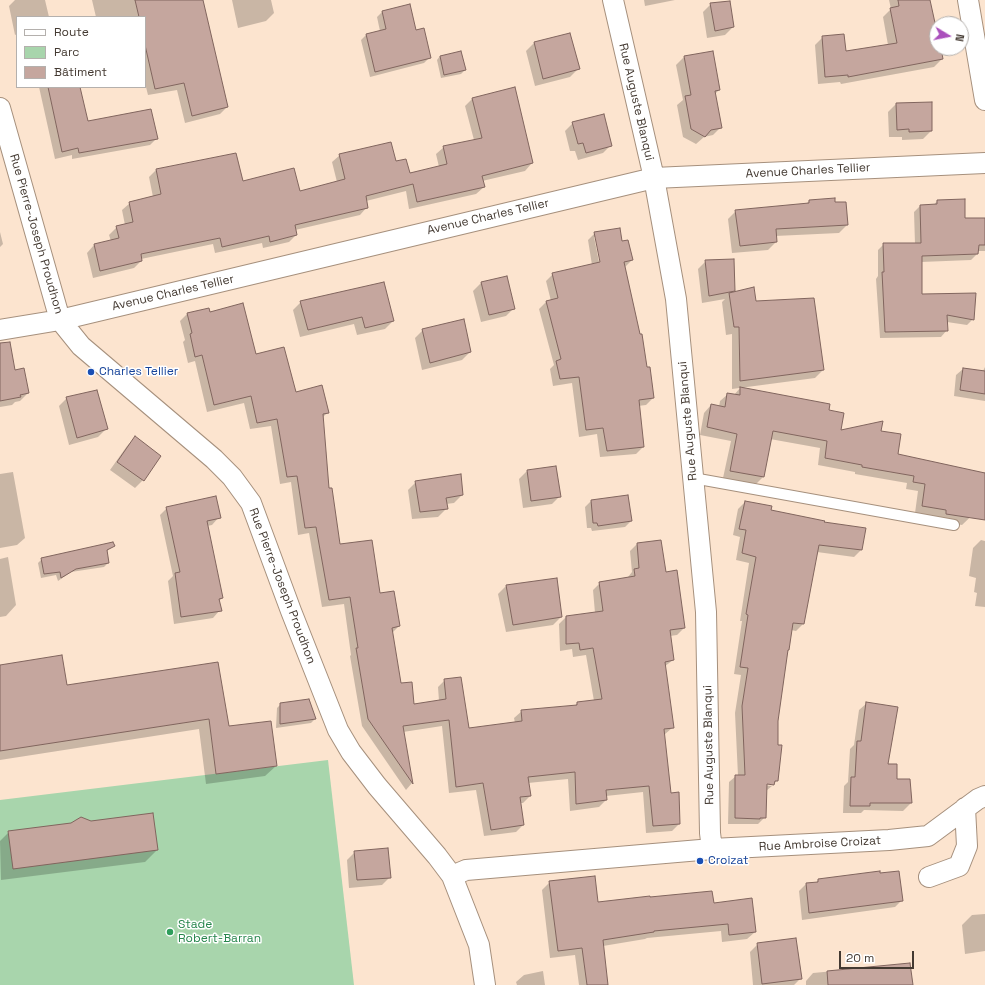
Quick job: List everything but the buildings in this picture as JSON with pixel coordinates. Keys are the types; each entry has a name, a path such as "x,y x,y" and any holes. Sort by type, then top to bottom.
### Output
{"street":[{"name":"Rue Auguste Blanqui","path":"613,0 654,178 676,299 706,612 710,833 712,849"},
{"path":"968,0 985,100"},
{"name":"Rue Pierre-Joseph Proudhon","path":"0,108 60,320 81,346 214,459 232,477 251,503 291,611 338,730 351,752 373,781 437,856 452,876 479,946 485,985"},
{"name":"Avenue Charles Tellier","path":"0,330 60,320 654,178 985,163"},
{"name":"Rue Ambroise Croizat","path":"452,876 466,870 712,849 889,840 928,836 965,808 985,796"},
{"path":"929,877 959,866 967,846 965,808"}],"lane":[{"path":"693,478 954,525"}],"green space":[{"name":"Stade Robert-Barran","path":"328,760 354,985 0,985 0,800"}],"place":[{"name":"Charles Tellier","path":"91,372"},
{"name":"Croizat","path":"700,861"},
{"name":"Stade Robert-Barran","path":"170,932"}]}
